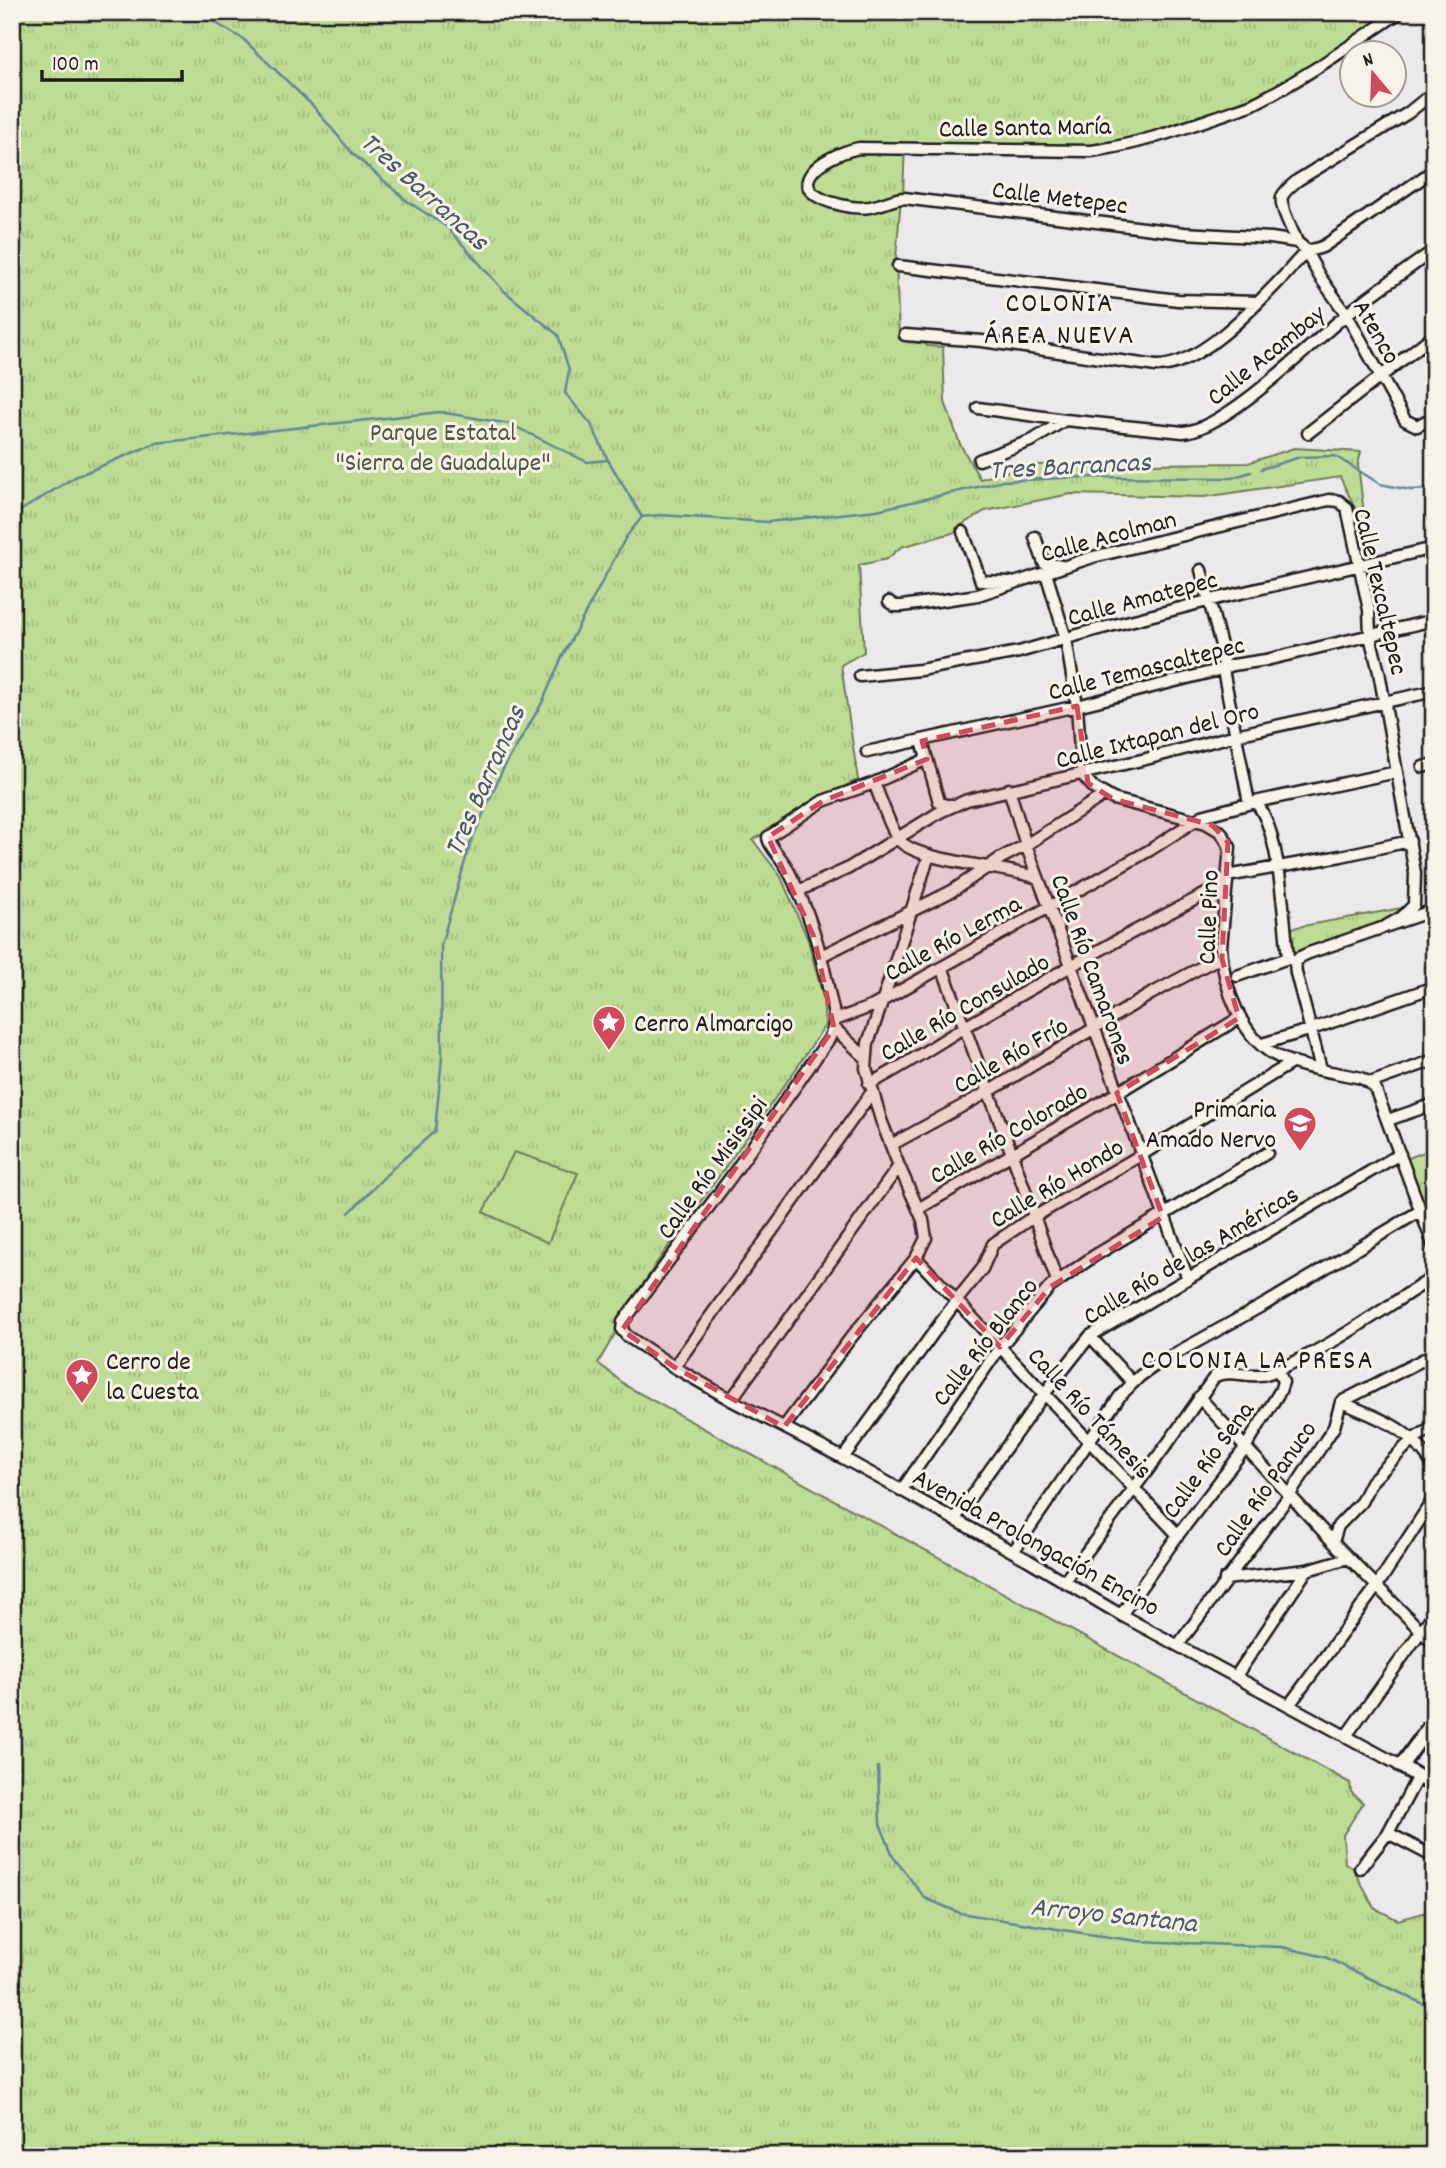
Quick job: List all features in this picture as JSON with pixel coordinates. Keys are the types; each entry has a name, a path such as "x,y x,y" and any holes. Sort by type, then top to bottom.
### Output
{"main road":[{"path":"1401,1766 1434,1720"},
{"name":"Avenida Prolongación Encino","path":"1401,1766 1434,1786"}],"street":[{"name":"Calle Santa María","path":"809,189 808,176 814,168 841,153 859,148 1091,151 1135,142 1259,101 1306,76 1400,12"},
{"path":"1307,252 1297,243 1282,204 1284,192 1298,180 1408,113 1434,92"},
{"path":"905,335 982,341 1165,366 1193,356 1223,334 1307,252 1324,247 1434,170"},
{"name":"Calle Metepec","path":"809,189 812,193 839,205 854,207 878,206 904,198 1184,233 1271,238 1297,243"},
{"name":"Calle Acambay","path":"978,408 1183,432 1197,430 1233,410 1347,315 1434,250"},
{"name":"Atenco","path":"1307,252 1320,277 1347,315 1405,420 1417,426 1434,417"},
{"path":"898,266 1178,300 1258,302"},
{"path":"1308,433 1434,335"},
{"path":"979,460 1033,440 1065,420"},
{"name":"Calle Acolman","path":"889,602 902,606 961,598 1105,554 1329,500 1339,500"},
{"name":"Calle Texcaltepec","path":"1339,500 1347,508 1369,610 1370,636 1415,873 1416,900 1411,911 1386,926"},
{"path":"963,532 981,581 1015,583"},
{"path":"1035,537 1044,563 1066,566"},
{"name":"Calle Amatepec","path":"860,676 964,664 1019,652 1210,601 1434,548"},
{"path":"1201,570 1223,653 1223,669 1252,802 1262,811 1275,849 1291,960 1321,1069"},
{"path":"1046,573 1066,639 1077,706 1083,774"},
{"name":"Calle Temascaltepec","path":"867,752 1077,706 1233,665 1266,660 1434,620"},
{"name":"Calle Ixtapan del Oro","path":"798,891 847,869 957,804 1236,735 1434,691"},
{"path":"922,741 939,802 945,806 957,804"},
{"path":"865,1057 834,1024 821,956 798,891 787,867 768,838 823,801 927,760"},
{"name":"Calle Río Lerma","path":"834,1024 883,1000 1150,850 1194,820 1252,802 1397,772"},
{"name":"Calle Pino","path":"1083,774 1088,783 1104,795 1123,803 1212,825 1224,836 1231,851 1222,959 1239,1018 1262,1044 1277,1056 1365,1080"},
{"path":"874,783 897,838 908,847 929,855 1038,878"},
{"name":"Calle Río Camarones","path":"1009,789 1038,878 1188,1279"},
{"path":"821,956 952,891 1104,795"},
{"name":"Calle Río Consulado","path":"674,1367 871,1088 890,1074 964,1027 1227,880 1410,841"},
{"path":"918,1209 891,1146 871,1088 865,1057 929,855"},
{"path":"1237,976 1434,910"},
{"name":"Calle Río Frío","path":"891,1146 988,1092 1151,994 1213,961 1222,959"},
{"path":"942,967 1057,1281"},
{"path":"1262,1044 1434,987"},
{"name":"Calle Río Colorado","path":"784,1427 923,1247 927,1233 918,1209 1239,1018"},
{"name":"Calle Río Misissipi","path":"622,1330 623,1322 732,1177 829,1038 834,1024"},
{"path":"1434,1060 1365,1080 1378,1095 1434,1247"},
{"name":"Calle Río Hondo","path":"843,1458 982,1269 993,1244 1293,1062"},
{"path":"1388,1120 1434,1104"},
{"name":"Calle Río Blanco","path":"901,1491 1000,1347 1057,1281 1094,1256 1268,1153"},
{"name":"Calle Río de las Américas","path":"954,1520 1045,1393 1090,1336 1400,1154"},
{"path":"732,1400 899,1166"},
{"path":"1013,1552 1119,1396 1132,1382 1160,1362 1267,1303 1420,1211"},
{"name":"Calle Río Támesis","path":"916,1258 1178,1535"},
{"path":"1064,1582 1168,1443 1212,1379 1219,1374 1228,1373 1258,1376 1278,1369 1327,1344 1434,1277"},
{"name":"Avenida Prolongación Encino","path":"622,1330 674,1367 732,1400 843,1458 1121,1615 1401,1766"},
{"path":"1090,1336 1132,1382"},
{"name":"Calle Río Panuco","path":"1178,1645 1289,1496 1334,1427 1341,1402 1434,1354"},
{"name":"Calle Río Sena","path":"1121,1615 1245,1448 1280,1391 1283,1381 1278,1369"},
{"path":"1199,1397 1289,1496 1434,1644"},
{"path":"1341,1402 1390,1423 1413,1439 1434,1467"},
{"path":"1333,1542 1338,1525 1361,1502 1371,1482 1413,1439 1434,1427"},
{"path":"1290,1704 1377,1586 1434,1498"},
{"path":"1225,1579 1307,1570 1348,1558"},
{"path":"1236,1676 1307,1570"},
{"path":"1346,1735 1434,1613"},
{"path":"1360,1868 1388,1833 1418,1776"},
{"path":"1388,1833 1434,1857"}],"highlighted area":[{"path":"1077,706 1088,783 1113,799 1212,825 1228,842 1222,959 1239,1018 1117,1093 1163,1217 1050,1287 1000,1347 916,1258 784,1427 674,1367 622,1330 834,1028 814,937 768,837 823,801 927,759 922,741"}],"green space":[{"name":"Parque Estatal \"Sierra de Guadalupe\"","path":"12,12 1400,12 1361,38 1338,38 1338,53 1264,94 1146,135 1091,145 1006,147 905,144 896,259 899,339 943,347 945,402 960,444 980,479 1030,465 1248,463 1294,448 1361,452 1358,464 1366,531 1340,477 1204,497 1071,494 985,511 956,528 956,532 901,547 887,559 859,565 864,652 841,665 858,780 832,792 753,840 781,877 808,940 823,997 825,1025 655,1265 598,1363 628,1387 1350,1783 1351,1792 1363,1803 1343,1835 1345,1863 1353,1868 1374,1908 1398,1920 1434,1910 1434,2156 12,2156"},
{"path":"1402,908 1377,928 1285,962 1286,929"},
{"path":"1434,1148 1434,1234 1406,1159"},
{"path":"514,1152 578,1173 548,1243 483,1212"}],"waterway":[{"name":"Tres Barrancas","path":"195,12 243,39 312,105 353,154 407,201 447,227 503,290 558,335 569,370 565,393 591,424 608,460 642,517"},
{"name":"Tres Barrancas","path":"12,516 75,477 156,443 440,412 510,424 587,462 608,460"},
{"name":"Tres Barrancas","path":"1261,469 1300,457 1335,456 1380,484 1410,490 1434,489"},
{"name":"Tres Barrancas","path":"349,1213 394,1167 435,1131 442,1057 441,945 470,844 502,771 542,703 562,657 626,537 642,517 660,515 767,522 877,510 1003,481 1083,477 1231,478 1251,472"},
{"name":"Arroyo Santana","path":"878,1767 880,1824 894,1858 925,1898 960,1913 1138,1941 1282,1947 1325,1957 1434,2009"}],"place":[{"name":"Cerro Almarcigo","path":"609,1052"},
{"name":"Primaria Amado Nervo","path":"1300,1153"},
{"name":"Cerro de la Cuesta","path":"82,1405"}],"district":[{"name":"COLONIA ÁREA NUEVA","path":"1060,317"},
{"name":"COLONIA LA PRESA","path":"1258,1358"}]}
